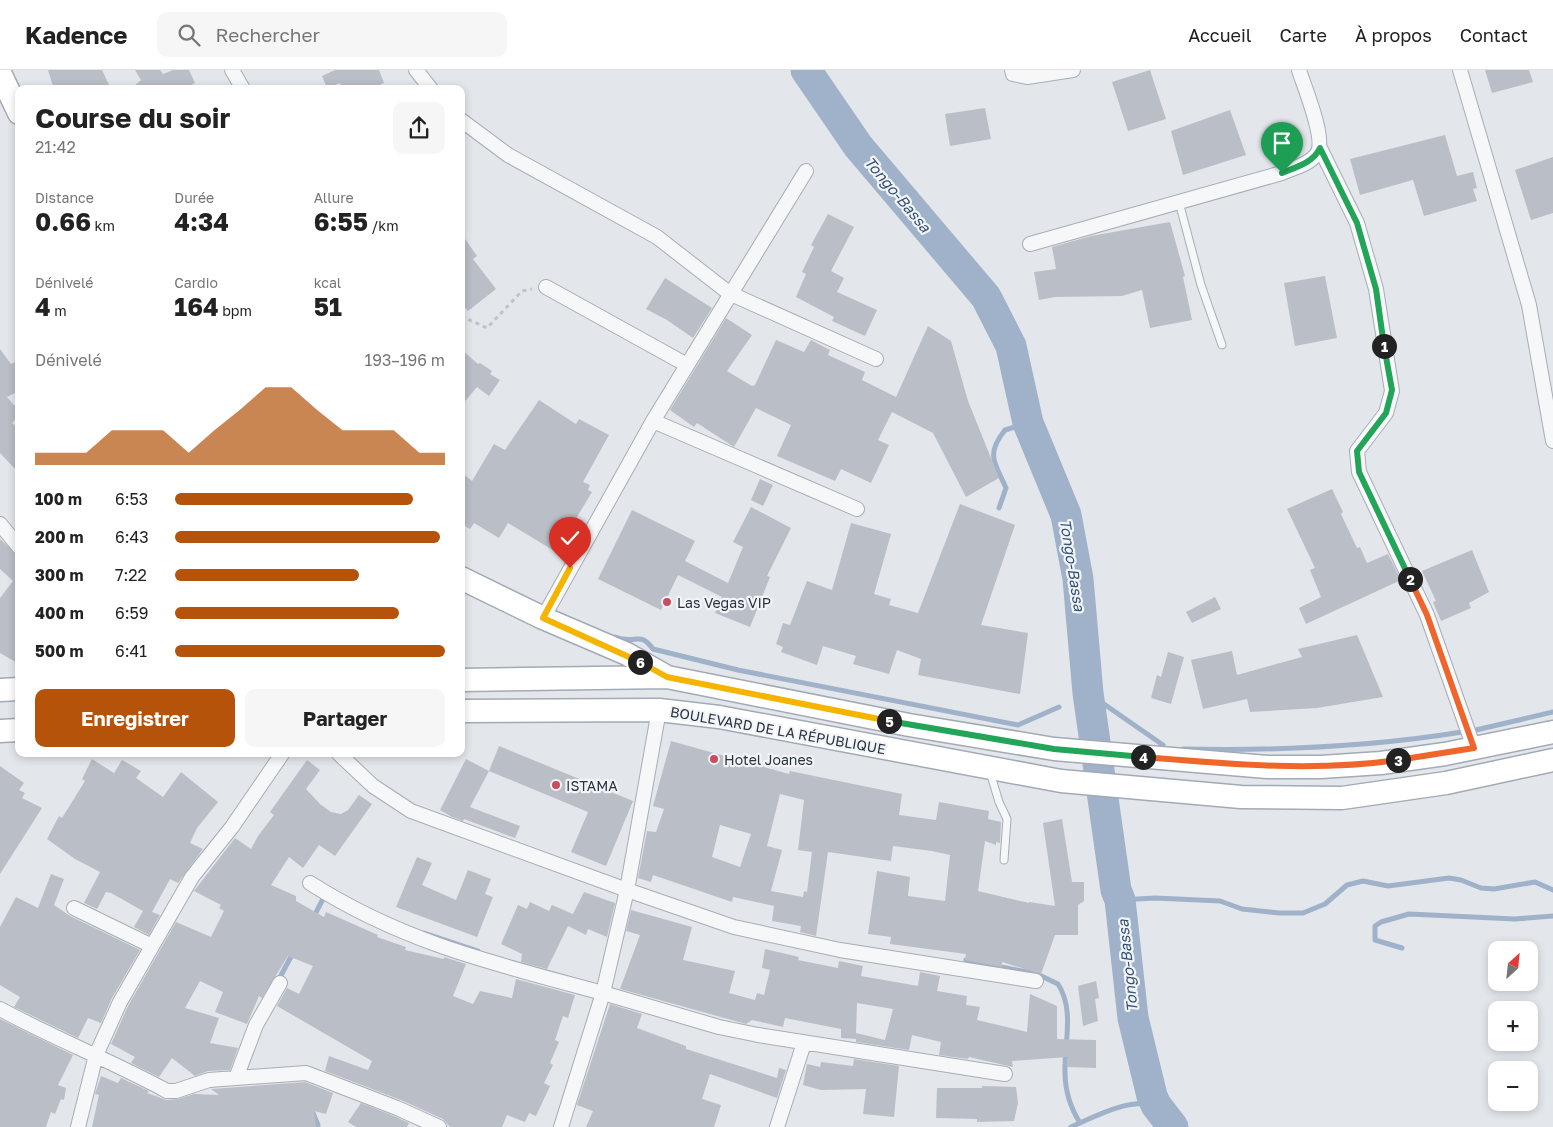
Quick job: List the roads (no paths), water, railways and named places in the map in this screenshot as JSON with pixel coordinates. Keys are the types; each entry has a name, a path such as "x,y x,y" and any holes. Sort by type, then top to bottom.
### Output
{"main road":[{"path":"0,74 15,105"},
{"path":"465,580 543,618 627,654 667,677"},
{"path":"465,680 667,677 908,724 1054,749 1267,767 1321,767 1381,763 1474,748 1553,732"},
{"path":"0,690 15,689"},
{"name":"BOULEVARD DE LA RÉPUBLIQUE","path":"465,711 660,710 719,717 1061,781 1241,797 1342,798 1446,783 1553,760"},
{"path":"902,751 908,724"},
{"path":"0,730 15,730"}],"street":[{"path":"232,70 241,85"},
{"path":"416,70 428,85"},
{"path":"1012,70 1014,74 1027,77 1073,70"},
{"path":"1030,244 1282,173 1309,162 1317,154 1321,139 1299,70"},
{"path":"1460,70 1529,304 1553,441"},
{"path":"465,123 508,155 657,237 729,294 876,359"},
{"path":"1320,148 1357,223 1376,289 1392,390 1386,413 1357,451 1359,472 1427,615 1474,748"},
{"path":"543,618 652,420 806,171"},
{"path":"546,287 687,365"},
{"path":"652,420 857,509"},
{"path":"0,524 15,542"},
{"path":"561,1127 603,993 627,890 660,710"},
{"path":"78,1127 96,1055 120,1002 192,877 232,827 280,757"},
{"path":"342,757 373,786 411,811 734,927 788,941 1036,981"},
{"path":"310,883 343,904 414,938 461,954 719,1027 804,1043 1005,1074"},
{"path":"74,908 152,946"},
{"path":"236,1078 256,1025 280,983"},
{"path":"0,1009 65,1043 96,1055 167,1091 176,1091 209,1080 306,1072 397,1108 439,1127"},
{"path":"777,1127 804,1043"}],"lane":[{"path":"1179,202 1201,285 1222,344"},
{"path":"988,767 1007,820 1008,834 1004,860"}],"waterway":[{"name":"Tongo-Bassa","path":"806,70 858,146 986,297 1011,346 1028,423 1066,515 1078,579 1088,693 1116,890 1120,900 1133,1018 1152,1096 1156,1105 1173,1127"},
{"path":"999,508 1006,488 994,459 995,446 1005,430 1028,423"},
{"path":"615,637 628,640 644,640 653,649 738,670 1018,725 1059,707"},
{"path":"1088,693 1163,745"},
{"path":"1476,730 1553,712"},
{"path":"1183,749 1323,747 1462,732"},
{"path":"1120,900 1155,898 1220,901 1242,909 1279,913 1303,913 1325,904 1347,885 1363,881 1388,886 1449,878 1461,880 1481,888 1494,889 1535,882 1553,890"},
{"path":"313,918 323,899"},
{"path":"1402,948 1375,940 1375,926 1381,922 1409,914 1515,919 1553,916"},
{"path":"424,933 478,951"},
{"path":"278,981 294,951"},
{"path":"966,960 1037,974 1058,984 1066,1005 1068,1027 1065,1061 1066,1086 1073,1111 1080,1123"},
{"path":"1071,1127 1101,1113 1123,1106 1145,1103 1156,1105"},
{"path":"313,1113 318,1125"}],"place":[{"name":"Las Vegas VIP","path":"667,602"},
{"name":"Hotel Joanes","path":"714,759"},
{"name":"ISTAMA","path":"556,785"}]}
